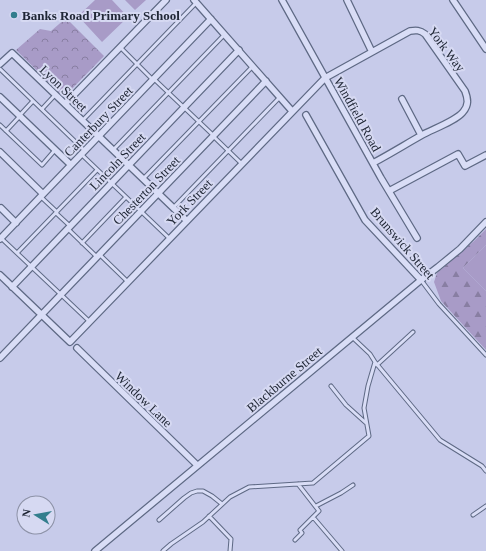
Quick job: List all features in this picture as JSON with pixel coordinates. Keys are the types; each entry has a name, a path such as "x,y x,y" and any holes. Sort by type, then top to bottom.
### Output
{"street":[{"path":"65,104 166,0"},
{"name":"Windfield Road","path":"282,0 373,163 417,238"},
{"path":"347,0 372,52"},
{"path":"453,0 486,49"},
{"path":"195,1 292,111"},
{"name":"Canterbury Street","path":"1,238 211,19"},
{"name":"York Way","path":"325,78 410,31 421,30 426,34 465,91 468,100 462,114 373,163"},
{"name":"Lincoln Street","path":"12,287 239,50"},
{"name":"Lyon Street","path":"0,64 12,53 187,221"},
{"name":"York Street","path":"41,314 70,342 325,78"},
{"name":"Chesterton Street","path":"0,358 266,81"},
{"path":"0,97 71,165"},
{"path":"402,99 421,136"},
{"name":"Brunswick Street","path":"306,115 365,220 421,280"},
{"path":"0,152 42,195"},
{"path":"390,191 458,154 465,166 486,155"},
{"path":"1,208 16,223"},
{"name":"Blackburne Street","path":"95,551 197,465 460,249 486,222"},
{"path":"0,275 41,314"},
{"name":"Window Lane","path":"77,348 197,465"}],"lane":[{"path":"82,121 195,1"},
{"path":"113,150 225,35"},
{"path":"120,47 242,164"},
{"path":"143,179 252,66"},
{"path":"0,69 42,109 83,152 97,170 170,239"},
{"path":"42,109 55,95"},
{"path":"173,208 280,97"},
{"path":"6,131 33,101"},
{"path":"0,125 42,165 56,150"},
{"path":"18,253 97,170"},
{"path":"42,195 82,243 128,282"},
{"path":"82,243 126,197"},
{"path":"1,238 90,322"},
{"name":"Brunswick Street","path":"421,280 439,304 486,355"},
{"path":"163,551 202,522 230,497 249,487 313,483 369,436 364,408 368,386 376,364 413,332"},
{"path":"352,337 370,354 376,364 440,440 482,466 486,471"},
{"path":"331,386 346,405 366,423"},
{"path":"482,466 486,463"},
{"path":"295,540 302,534 300,530 319,511 298,484"},
{"path":"316,506 341,494 353,485"},
{"path":"159,520 184,498 197,491 212,496 222,504"},
{"path":"473,516 486,506"},
{"path":"209,516 231,539 230,551"},
{"path":"313,517 342,551"}],"green space":[{"path":"95,0 112,0 128,17 102,42 78,16"},
{"path":"125,0 146,0 135,10"},
{"path":"66,18 104,56 64,97 16,50 40,29 51,31"},
{"path":"486,229 486,245 463,268 486,291 486,350 441,301 434,282 437,273"},
{"path":"486,245 486,291 463,268"}],"place":[{"name":"Banks Road Primary School","path":"14,15"}]}
